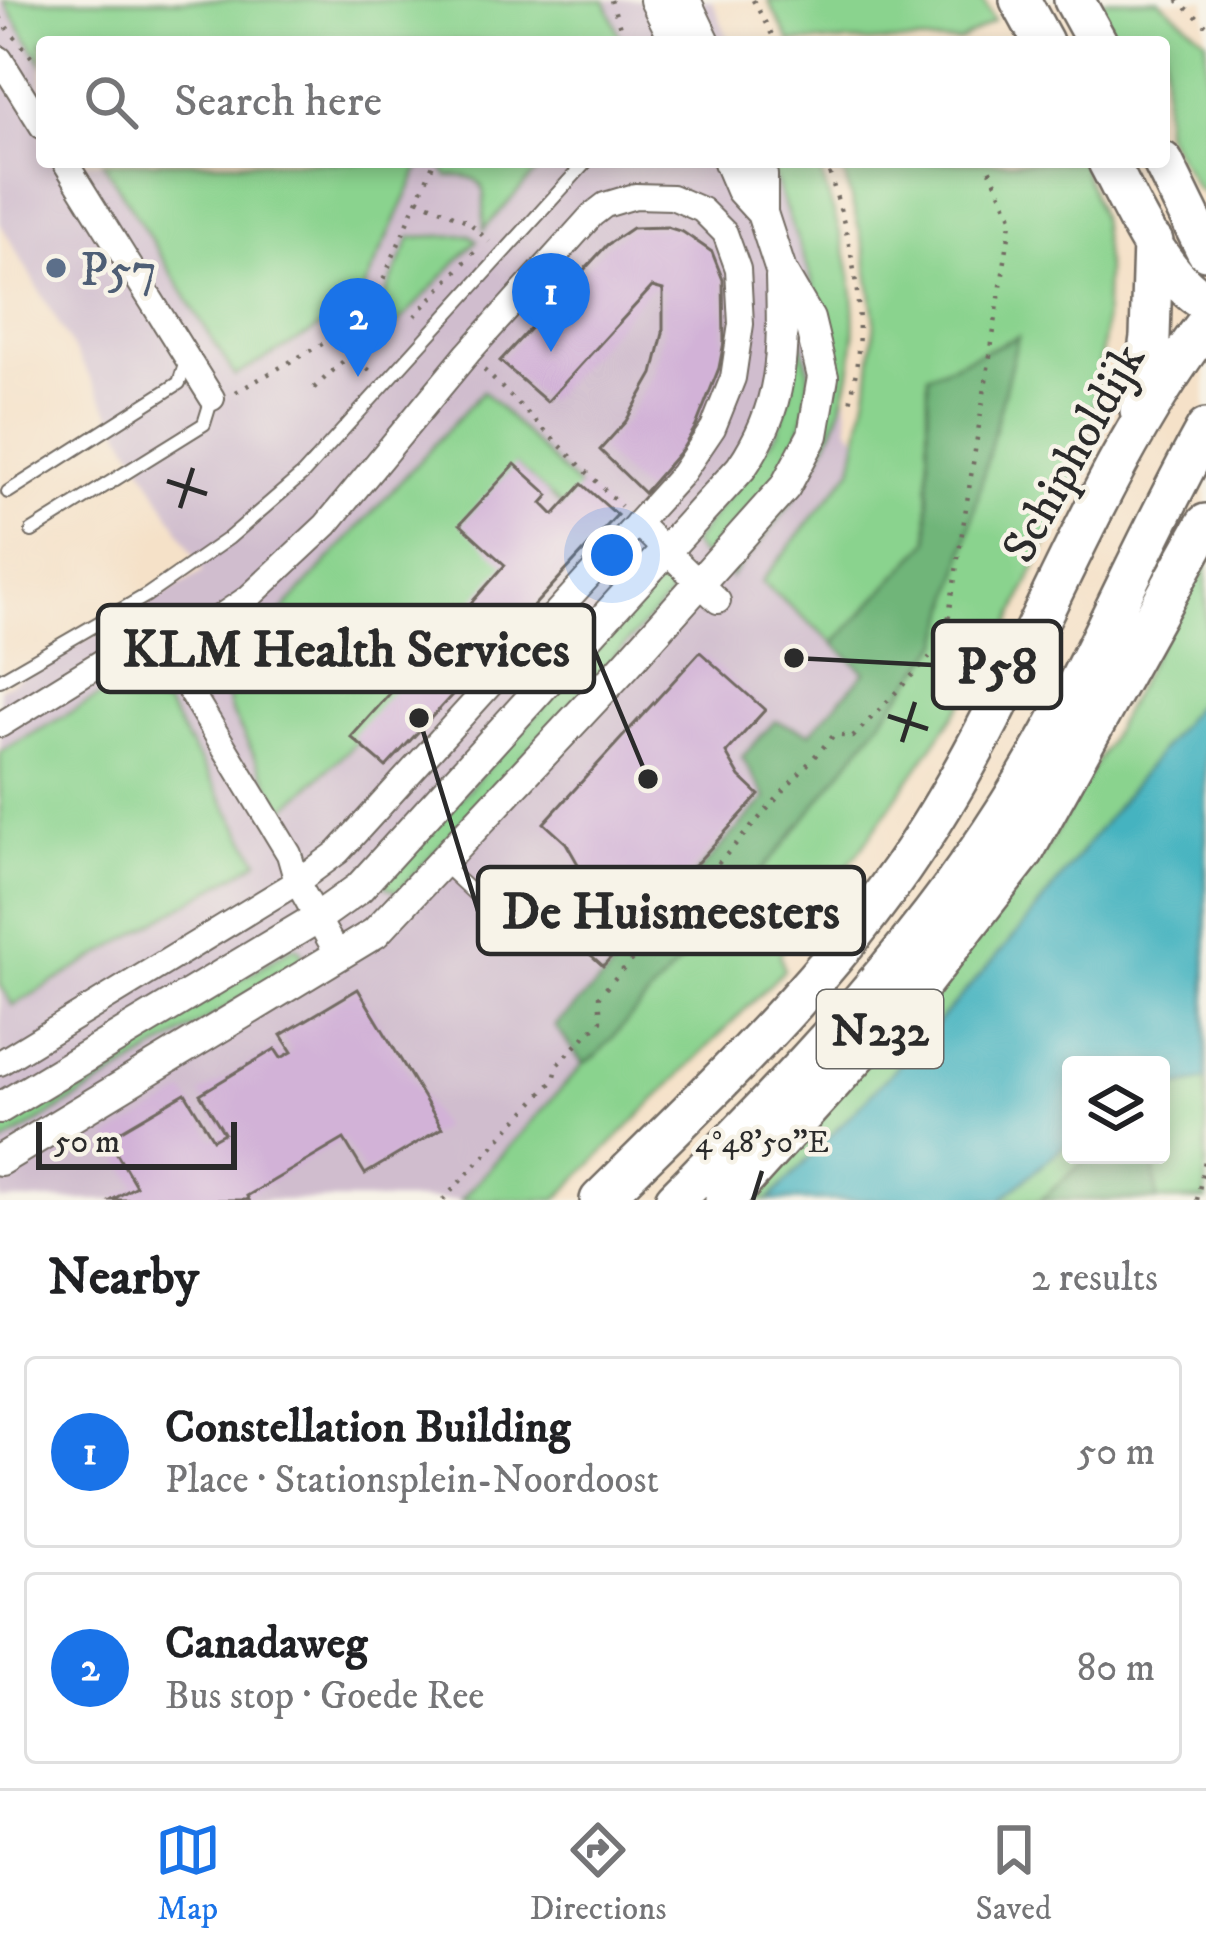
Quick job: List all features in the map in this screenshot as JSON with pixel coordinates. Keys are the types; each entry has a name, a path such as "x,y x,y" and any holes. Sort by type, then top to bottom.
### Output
{"main road":[{"path":"1020,0 1040,36"},
{"path":"1074,0 1093,36"},
{"path":"1111,168 1186,289 1206,302"},
{"path":"1167,168 1196,207 1206,250"},
{"name":"N232","path":"1136,434 1150,337 1153,242"},
{"name":"Schipholdijk","path":"600,1200 762,1039 877,906 970,756 1084,529 1172,369 1206,324"},
{"name":"N232","path":"675,1200 853,1011 955,886 1027,777 1206,428"},
{"name":"N232","path":"725,1200 920,985 1024,851 1206,524"}],"street":[{"path":"0,59 36,116"},
{"path":"69,168 187,357 223,395"},
{"path":"732,168 741,190 762,213"},
{"path":"0,1160 339,956 390,920 709,591 785,487 813,435 823,377 809,319 781,271 762,213 759,168"},
{"path":"0,1063 297,882 338,852 700,451 733,378 741,324 738,269 725,233 689,204 653,194 604,205 468,353 326,525 248,598 166,653"},
{"path":"0,1108 359,888 741,468 767,424 782,369 781,271"},
{"path":"637,523 709,591"},
{"path":"0,724 136,640 166,653 289,854 297,882 339,956"}],"lane":[{"path":"0,680 147,595 229,538 303,474 580,168"},
{"path":"8,493 179,383 187,357"},
{"path":"32,531 204,424 223,395"},
{"path":"442,864 499,917"}],"path":[{"path":"611,0 622,36"},
{"path":"753,0 773,36"},
{"path":"1177,0 1206,25"},
{"path":"223,395 331,339 351,354 431,168"},
{"path":"443,1200 554,1080 558,1064 601,1022 599,996 834,735 853,737 945,641 1012,216 989,168"},
{"path":"418,200 469,222 502,253"},
{"path":"468,353 637,523"},
{"path":"1197,1200 1206,1155"}],"shaded area":[{"path":"0,0 712,0 727,36 36,36 36,168 784,168 838,294 849,428 1010,586 529,1200 0,1200 0,689 203,571 0,223"}],"green space":[{"path":"3,0 605,0 620,36 36,36 36,53"},
{"path":"768,0 983,0 994,21 969,36 787,36"},
{"path":"1106,0 1159,0 1206,39 1206,194 1196,188 1170,142 1170,36 1109,36 1092,7"},
{"path":"107,168 419,168 349,322 344,314 235,376"},
{"path":"443,168 540,168 484,229 480,183 448,176"},
{"path":"770,168 819,168 849,269 854,347 848,385 821,454 780,517 730,577 727,564 815,454 826,333 810,274"},
{"path":"843,168 1083,168 1100,217 1106,268 1104,334 1080,468 997,653 863,846 780,954 784,970 556,1200 461,1200 809,813 941,642 1017,337 928,375 929,541 834,643 761,582 852,469 875,320 865,251"},
{"path":"470,235 477,240 368,355 364,343 411,237"},
{"path":"795,323 809,379 800,431 760,496 706,555 700,554 692,543 778,432 792,383"},
{"path":"1018,337 941,643 785,844 596,1056 583,1064 555,1026 609,973 766,798 742,757 775,721 810,733 865,672 834,644 929,541 928,375"},
{"path":"483,391 580,489 563,508 516,465 515,563 360,739 283,811 230,709 227,693 235,663"},
{"path":"1206,555 1206,692 1025,924 916,1047 769,1200 739,1200 1043,854"},
{"path":"659,581 670,587 669,597 398,892 385,886 384,881"},
{"path":"125,682 135,698 166,705 259,861 13,1006 0,984 0,752"},
{"path":"1206,910 1206,1200 906,1200"},
{"path":"294,947 300,949 303,961 0,1145 0,1123"},
{"path":"1082,1164 1155,1164 1157,1200 1040,1200"}],"water":[{"path":"1206,692 1206,1080 1170,1088 1170,1056 1062,1056 1062,1148 1001,1200 769,1200 916,1047 1025,924"}],"building":[{"path":"667,227 712,252 723,280 724,342 696,426 644,493 600,450 626,421 653,374 663,333 663,290 652,287 547,402 500,361 607,245 632,228"},
{"path":"515,464 549,495 542,503 554,515 582,484 617,515 386,767 351,737 505,565 460,524"},
{"path":"700,652 765,710 726,753 740,777 759,795 603,966 539,908 578,864 566,843 544,823"},
{"path":"358,989 442,1128 365,1174 344,1139 247,1196 249,1200 112,1200 136,1186 108,1138 185,1093 213,1139 224,1133 200,1094 275,1049 281,1058 292,1052 281,1035"}],"place":[{"name":"P57","path":"56,268"},
{"name":"Constellation Building","path":"551,352"},
{"name":"Canadaweg","path":"358,377"},
{"name":"P58","path":"794,658"},
{"name":"De Huismeesters","path":"419,718"},
{"name":"KLM Health Services","path":"648,779"}]}
